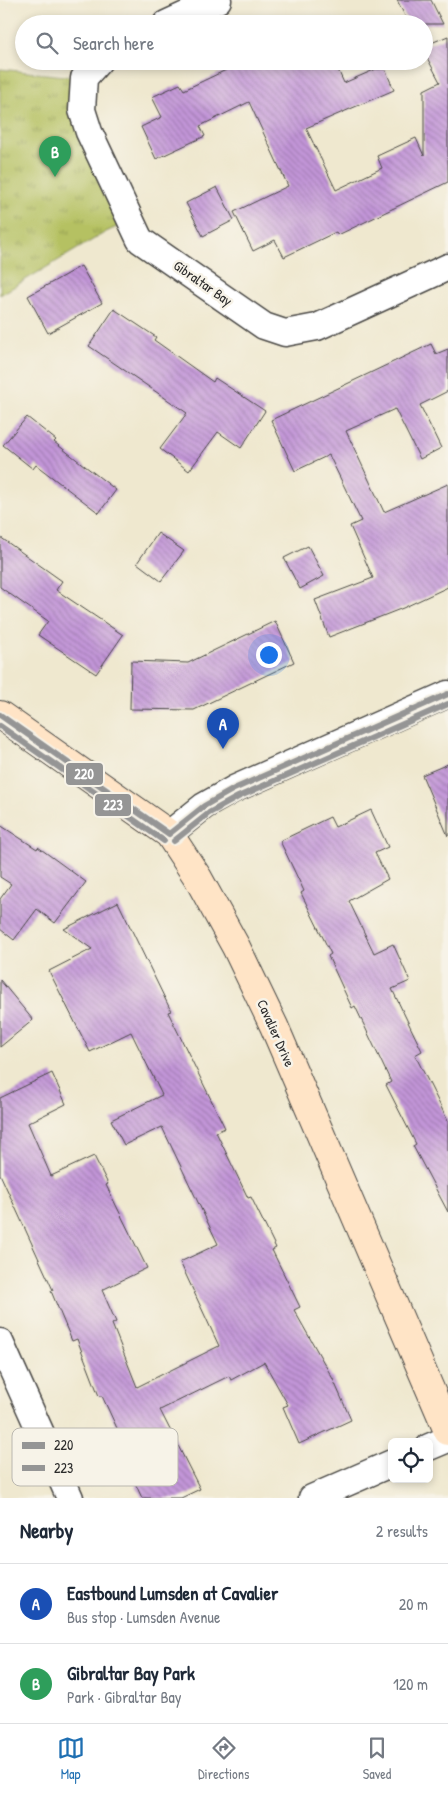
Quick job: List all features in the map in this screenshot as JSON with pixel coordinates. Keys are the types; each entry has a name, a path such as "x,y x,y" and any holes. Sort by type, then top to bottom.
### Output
{"street":[{"path":"186,15 218,0"},
{"name":"Gibraltar Bay","path":"91,70 84,78 82,110 90,132 140,240 264,326 285,333 317,327 448,267"},
{"path":"169,834 204,806 234,789 448,694"},
{"name":"Cavalier Drive","path":"0,714 169,834 198,878 236,947 274,1026 448,1430"},
{"path":"0,1342 39,1428"},
{"path":"433,1445 448,1439"},
{"path":"312,1498 388,1465"},
{"path":"65,1486 70,1498"}],"green space":[{"path":"0,69 84,78 130,221 106,232 0,295"}],"building":[{"path":"397,0 431,0 443,24 433,24 433,15 404,15"},
{"path":"448,36 448,182 338,235 336,232 284,257 275,240 253,251 234,212 288,186 249,102 200,126 205,136 156,159 141,127 162,117 152,97 180,84 184,90 226,70 338,70 344,83 374,70 385,70 394,90 306,128 336,190 382,168 377,156 416,138 424,156 424,90 440,82 433,69 433,42"},
{"path":"217,187 234,220 203,236 186,203"},
{"path":"81,266 102,303 48,333 28,296"},
{"path":"114,309 156,337 154,340 213,382 215,378 265,411 241,448 218,432 189,471 160,449 187,413 89,346"},
{"path":"431,344 436,354 448,349 448,391 420,405 441,448 420,459 395,409 346,431 384,512 448,484 448,587 403,608 329,637 315,600 373,578 350,526 361,521 329,455 295,471 271,420"},
{"path":"27,417 56,440 54,442 116,490 99,513 36,465 33,469 3,445"},
{"path":"158,533 184,551 161,581 137,563"},
{"path":"0,537 62,581 56,590 123,635 96,674 38,635 48,621 0,587"},
{"path":"308,546 324,576 300,589 284,558"},
{"path":"275,621 294,662 194,710 130,709 131,661 188,663"},
{"path":"448,764 448,836 422,775"},
{"path":"371,810 388,847 375,853 388,879 349,901 374,953 393,944 410,981 392,989 422,1051 415,1055 448,1121 448,1212 413,1146 416,1144 386,1085 391,1082 355,1006 352,1008 328,956 331,954 301,893 304,891 280,841 330,817 335,827"},
{"path":"0,825 37,849 38,847 86,882 55,923 37,909 14,940 0,929 0,899 11,884 0,877"},
{"path":"118,902 171,1011 168,1012 225,1128 216,1132 248,1198 251,1197 276,1248 272,1250 300,1307 294,1310 333,1379 351,1420 299,1444 283,1407 288,1405 264,1362 231,1380 229,1376 160,1410 169,1428 117,1428 102,1396 99,1396 77,1339 72,1341 51,1291 53,1290 0,1174 0,1098 52,1073 66,1104 28,1123 51,1176 94,1156 108,1184 106,1185 147,1268 102,1290 116,1322 112,1324 137,1387 219,1346 180,1262 218,1244 162,1127 124,1145 111,1120 162,1095 131,1032 90,1052 49,971 92,949 64,929"},
{"path":"0,980 33,1020 0,1047"},
{"path":"178,1446 200,1489 181,1498 142,1498 136,1486 178,1486"}],"transit line":[{"name":"220","path":"169,834 204,806 234,789 448,694"},
{"name":"223","path":"174,841 209,813 238,797 448,704"},
{"name":"220","path":"0,715 169,834"},
{"name":"223","path":"0,726 164,841"}],"place":[{"name":"Gibraltar Bay Park","path":"55,177"},
{"name":"Eastbound Lumsden at Cavalier","path":"223,749"}]}
